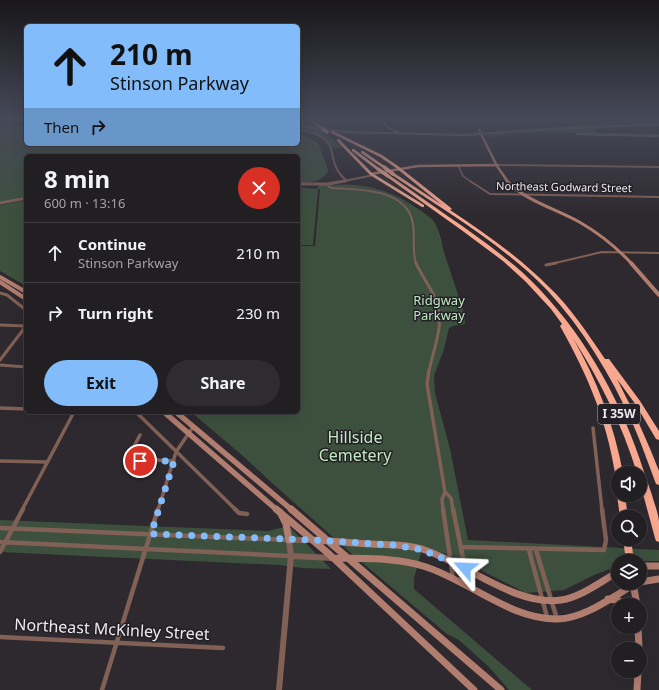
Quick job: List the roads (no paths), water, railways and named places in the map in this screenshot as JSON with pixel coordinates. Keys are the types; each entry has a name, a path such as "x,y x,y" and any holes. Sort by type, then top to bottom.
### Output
{"highway":[{"path":"348,150 373,174 440,216 504,259"},
{"name":"I 35W","path":"352,150 504,259 528,280 550,305 585,351 615,404 645,480 659,538"},
{"name":"I 35W","path":"359,150 514,258 536,278 566,310 593,345 626,400 646,444 659,481"},
{"path":"368,150 399,169 486,238"},
{"path":"550,305 589,373 605,415 617,466"},
{"path":"593,345 622,380 659,437"}],"main road":[{"path":"489,150 506,180 515,188 525,195 608,240 622,252 659,295"},
{"path":"373,174 399,169 424,167 458,165 498,166"},
{"path":"0,277 24,291"},
{"path":"0,282 24,298"},
{"path":"166,414 313,540 474,690"},
{"path":"179,414 351,559 501,690"},
{"path":"278,509 286,524 289,540"},
{"path":"313,540 408,546 423,550 450,561 519,594 542,601 551,602 568,598 611,576"},
{"path":"333,558 409,562 427,567 453,578 524,613 548,619 570,617 623,590"},
{"path":"647,566 659,566"},
{"path":"647,581 659,579"},
{"path":"606,599 611,599"},
{"path":"637,690 638,678"}],"street":[{"path":"331,150 334,167 342,178 347,181"},
{"name":"Northeast Godward Street","path":"458,165 463,176 488,193 659,197"},
{"path":"498,166 659,168"},
{"path":"300,184 327,184 347,181 373,174"},
{"path":"327,184 331,188 367,191 388,195 400,202 408,209 411,215 413,224 413,249 415,261 431,289 439,312 440,325 438,342 429,367 427,384 445,492 442,499 453,578"},
{"path":"0,203 24,198"},
{"path":"546,265 602,252 659,253"},
{"path":"2,293 24,309"},
{"path":"0,325 24,326"},
{"path":"0,360 24,329"},
{"path":"0,365 24,367"},
{"path":"0,408 24,409"},
{"path":"0,552 3,542 13,528 73,414"},
{"path":"138,414 239,513 247,514"},
{"path":"102,690 176,452 194,426"},
{"path":"461,547 529,550 604,550 606,540 593,428"},
{"path":"140,435 132,449 132,454 136,459 174,461"},
{"path":"0,461 47,462"},
{"path":"445,492 451,498 461,547 465,568 463,584"},
{"path":"0,528 313,540"},
{"path":"279,690 292,556 289,540"},
{"path":"3,542 333,558"},
{"path":"529,550 548,619"},
{"path":"536,550 557,619"},
{"name":"Northeast McKinley Street","path":"0,637 116,644 224,648"}],"park label":[{"name":"Ridgway Parkway","path":"439,308"},
{"name":"Hillside Cemetery","path":"355,446"}]}
